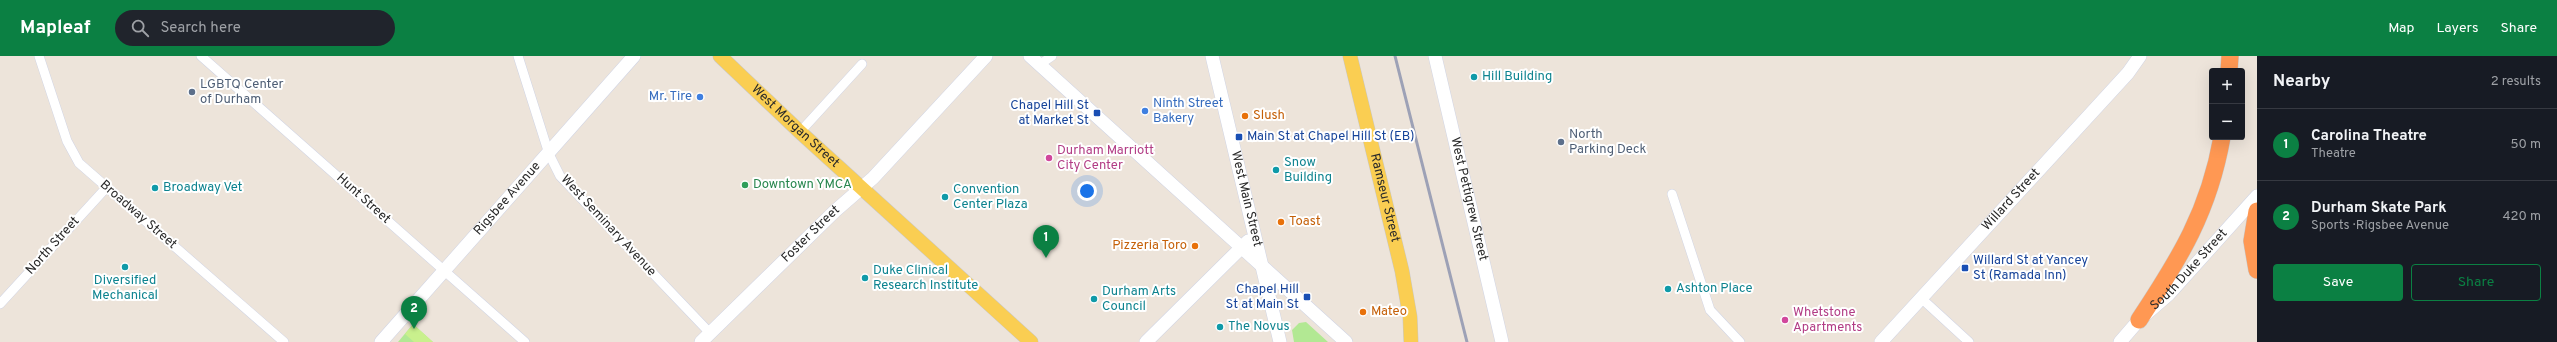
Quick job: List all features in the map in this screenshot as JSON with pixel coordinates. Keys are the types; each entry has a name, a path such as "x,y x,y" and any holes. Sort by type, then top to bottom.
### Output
{"highway":[{"path":"2229,68 2230,56"},
{"path":"2139,320 2177,260 2201,214 2221,140"},
{"path":"2257,211 2252,241 2257,270"}],"main road":[{"name":"West Morgan Street","path":"720,56 800,132 1031,342"},
{"name":"Ramseur Street","path":"1350,56 1402,270 1410,317 1411,342"}],"street":[{"name":"Broadway Street","path":"39,56 70,149 85,169 284,342"},
{"name":"Hunt Street","path":"201,56 526,342"},
{"name":"West Seminary Avenue","path":"518,56 549,154 560,176 705,338"},
{"name":"Rigsbee Avenue","path":"381,342 445,272 634,56"},
{"name":"Foster Street","path":"705,338 835,211 862,188 986,56"},
{"path":"1035,60 1052,56"},
{"name":"West Main Street","path":"1212,56 1280,342"},
{"name":"West Pettigrew Street","path":"1435,56 1502,342"},
{"name":"Willard Street","path":"1881,342 2128,73 2140,56"},
{"path":"1035,60 1346,342"},
{"path":"800,132 862,64"},
{"name":"North Street","path":"0,304 106,188"},
{"path":"1672,194 1710,310 1740,342"},
{"name":"South Duke Street","path":"2126,340 2139,320 2169,294 2257,196"},
{"path":"1146,342 1242,248 1254,234"},
{"path":"1921,298 1969,342"}],"green space":[{"path":"1306,322 1328,342 1294,342 1292,330 1299,323"},
{"path":"413,324 433,342 398,342"},
{"path":"413,324 433,342 414,342 405,334"}],"railway":[{"path":"1395,56 1467,342"}],"place":[{"name":"Hill Building","path":"1474,77"},
{"name":"LGBTQ Center of Durham","path":"192,92"},
{"name":"Mr. Tire","path":"700,97"},
{"name":"Ninth Street Bakery","path":"1145,111"},
{"name":"Chapel Hill St at Market St","path":"1097,113"},
{"name":"Slush","path":"1245,116"},
{"name":"Main St at Chapel Hill St (EB)","path":"1239,137"},
{"name":"North Parking Deck","path":"1561,142"},
{"name":"Durham Marriott City Center","path":"1049,158"},
{"name":"Snow Building","path":"1276,170"},
{"name":"Downtown YMCA","path":"745,185"},
{"name":"Broadway Vet","path":"155,188"},
{"name":"Convention Center Plaza","path":"945,197"},
{"name":"Toast","path":"1281,222"},
{"name":"Pizzeria Toro","path":"1195,246"},
{"name":"Carolina Theatre","path":"1046,258"},
{"name":"Diversified Mechanical","path":"125,267"},
{"name":"Willard St at Yancey St (Ramada Inn)","path":"1965,268"},
{"name":"Duke Clinical Research Institute","path":"865,278"},
{"name":"Ashton Place","path":"1668,289"},
{"name":"Chapel Hill St at Main St","path":"1307,297"},
{"name":"Durham Arts Council","path":"1094,299"},
{"name":"Mateo","path":"1363,312"},
{"name":"Whetstone Apartments","path":"1785,320"},
{"name":"The Novus","path":"1220,327"},
{"name":"Durham Skate Park","path":"414,329"}]}
